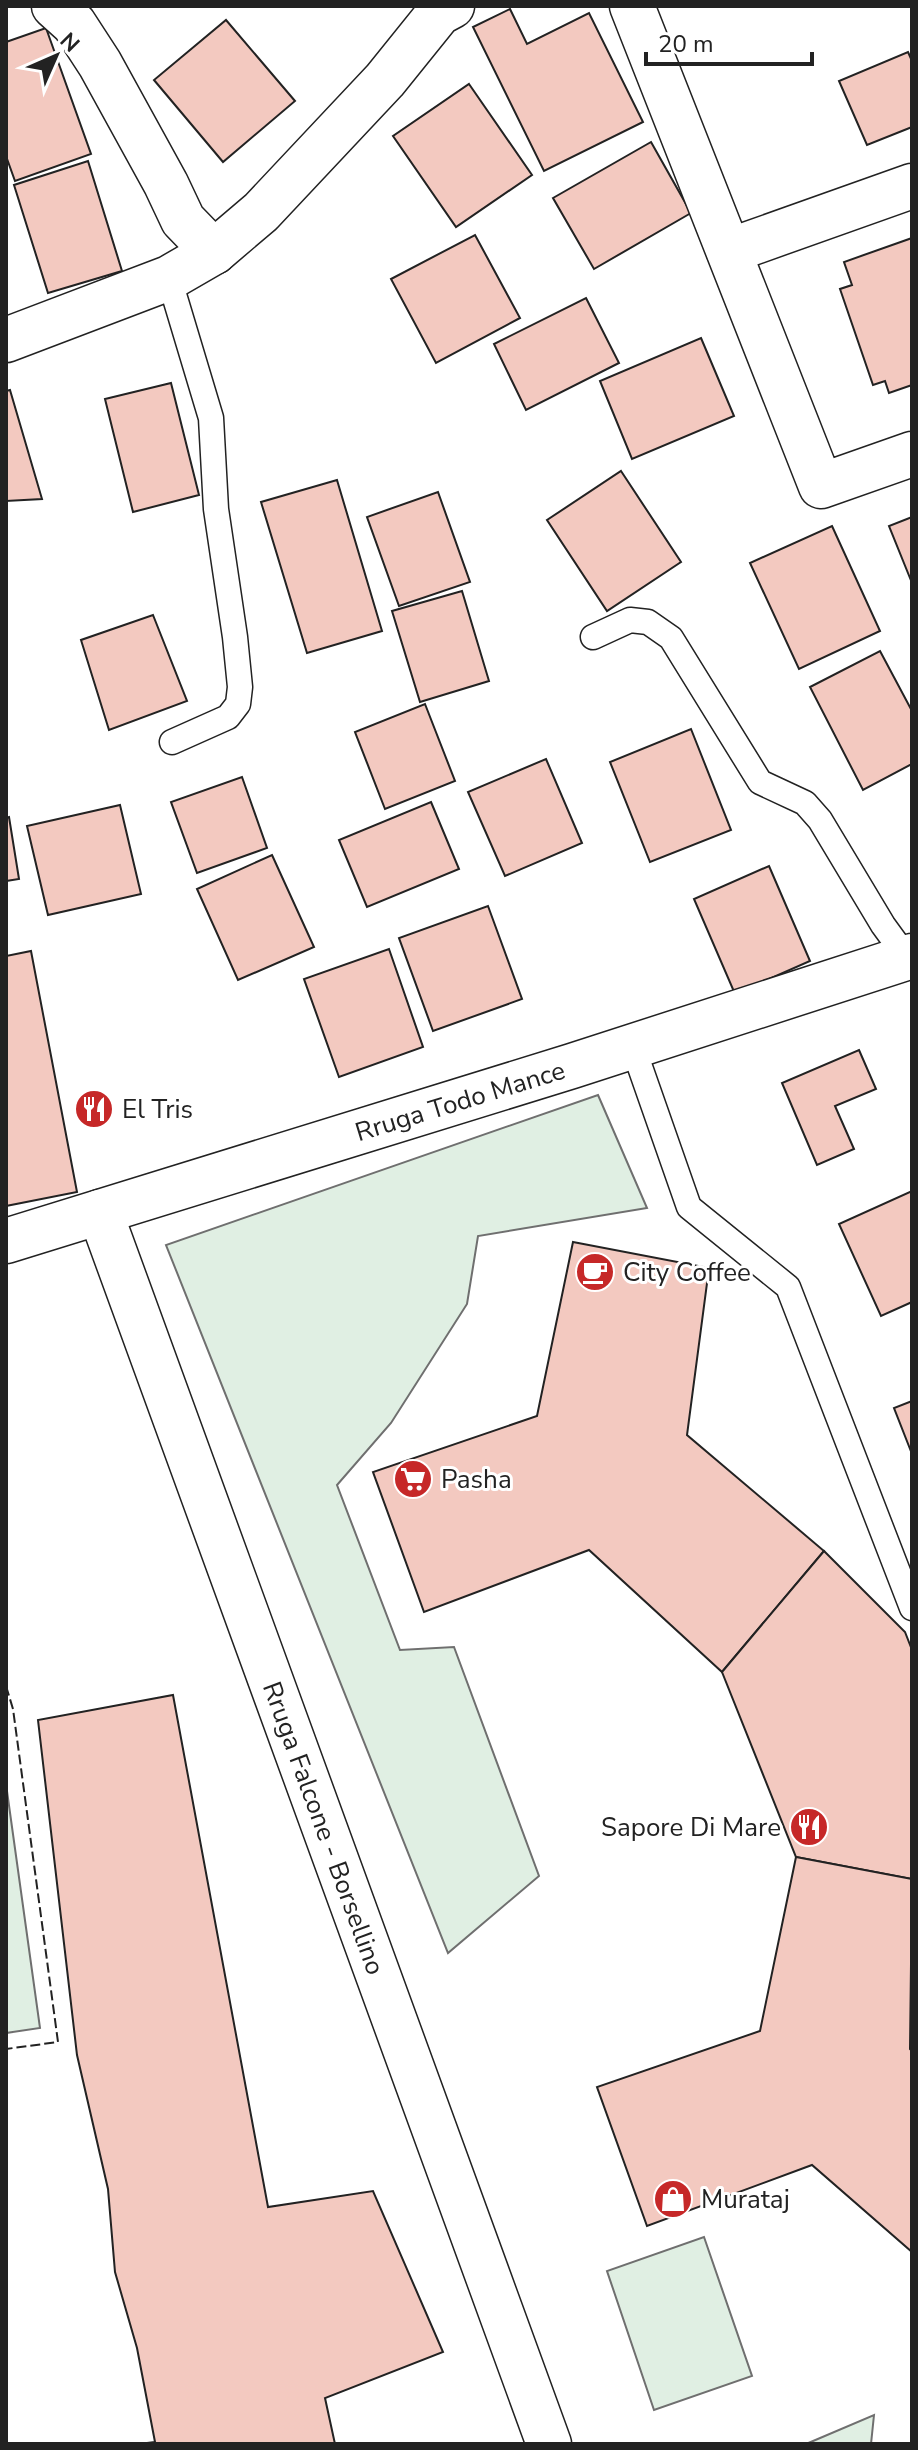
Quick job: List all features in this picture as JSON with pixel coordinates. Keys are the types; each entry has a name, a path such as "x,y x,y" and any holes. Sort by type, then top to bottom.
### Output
{"street":[{"path":"54,6 74,24 100,64 183,220 214,252"},
{"path":"6,340 169,278 214,252 282,191 385,80 439,13 452,6"},
{"path":"632,6 821,486 912,454"},
{"path":"729,251 912,186"},
{"name":"Rruga Todo Mance","path":"6,1241 910,960"},
{"name":"Rruga Falcone - Borsellino","path":"100,1212 549,2444"}],"lane":[{"path":"169,278 211,418 216,509 240,687 238,704 228,717 172,742"},
{"path":"593,637 630,620 648,622 671,638 760,782 805,803 820,820 883,925 910,960"},
{"path":"633,1047 689,1207 788,1287 912,1608"}],"green space":[{"path":"598,1095 647,1208 478,1236 467,1304 391,1423 337,1485 400,1650 454,1647 539,1876 448,1953 166,1245"},
{"path":"6,1784 40,2028 6,2033"},
{"path":"704,2237 752,2376 654,2410 607,2271"},
{"path":"874,2415 871,2444 806,2444"}],"building":[{"path":"510,9 527,44 589,13 643,122 544,171 473,27"},
{"path":"226,20 295,101 223,162 154,80"},
{"path":"46,28 91,154 15,181 6,156 6,42"},
{"path":"908,52 912,61 912,127 867,145 839,81"},
{"path":"469,84 532,175 456,227 393,136"},
{"path":"651,142 691,213 594,269 553,198"},
{"path":"88,161 122,271 48,293 14,185"},
{"path":"475,235 520,318 436,363 391,279"},
{"path":"912,238 912,385 889,393 885,381 873,385 840,289 852,285 844,262"},
{"path":"586,298 619,363 526,410 494,344"},
{"path":"701,338 734,416 632,459 600,381"},
{"path":"171,383 199,495 133,512 105,399"},
{"path":"10,390 42,499 6,501 6,391"},
{"path":"621,471 681,562 607,611 547,520"},
{"path":"337,480 382,631 307,653 261,502"},
{"path":"438,492 470,582 399,606 367,517"},
{"path":"912,517 912,583 889,526"},
{"path":"832,526 880,631 799,669 750,563"},
{"path":"462,591 489,681 420,702 392,611"},
{"path":"153,615 187,701 109,730 81,640"},
{"path":"880,651 912,711 912,764 863,790 810,687"},
{"path":"425,704 455,781 385,809 355,732"},
{"path":"691,729 731,830 650,862 610,762"},
{"path":"546,759 582,843 505,876 468,792"},
{"path":"242,777 267,848 197,873 171,802"},
{"path":"431,802 459,869 367,907 339,840"},
{"path":"120,805 141,894 48,915 27,826"},
{"path":"9,817 19,879 6,881 6,818"},
{"path":"272,855 314,947 238,980 197,889"},
{"path":"769,866 810,961 735,994 694,899"},
{"path":"488,906 522,999 433,1031 399,938"},
{"path":"389,949 423,1047 339,1077 304,979"},
{"path":"31,951 77,1192 6,1206 6,956"},
{"path":"859,1050 876,1089 835,1106 854,1149 817,1165 782,1083"},
{"path":"912,1191 912,1302 881,1316 839,1224"},
{"path":"573,1242 709,1268 687,1435 824,1551 722,1672 589,1550 424,1612 373,1472 537,1416"},
{"path":"912,1401 912,1454 894,1408"},
{"path":"824,1551 905,1632 912,1650 912,1879 796,1857 722,1672"},
{"path":"173,1695 268,2207 373,2191 443,2352 325,2398 335,2444 139,2444 155,2442 137,2348 115,2272 108,2189 77,2055 38,1720"},
{"path":"796,1857 912,1879 912,2252 812,2165 647,2226 597,2087 760,2031"}],"fence":[{"path":"6,1686 13,1709 58,2042 6,2049"}],"place":[{"name":"El Tris","path":"94,1109"},
{"name":"City Coffee","path":"595,1272"},
{"name":"Pasha","path":"413,1479"},
{"name":"Sapore Di Mare","path":"809,1827"},
{"name":"Murataj","path":"673,2199"}]}
